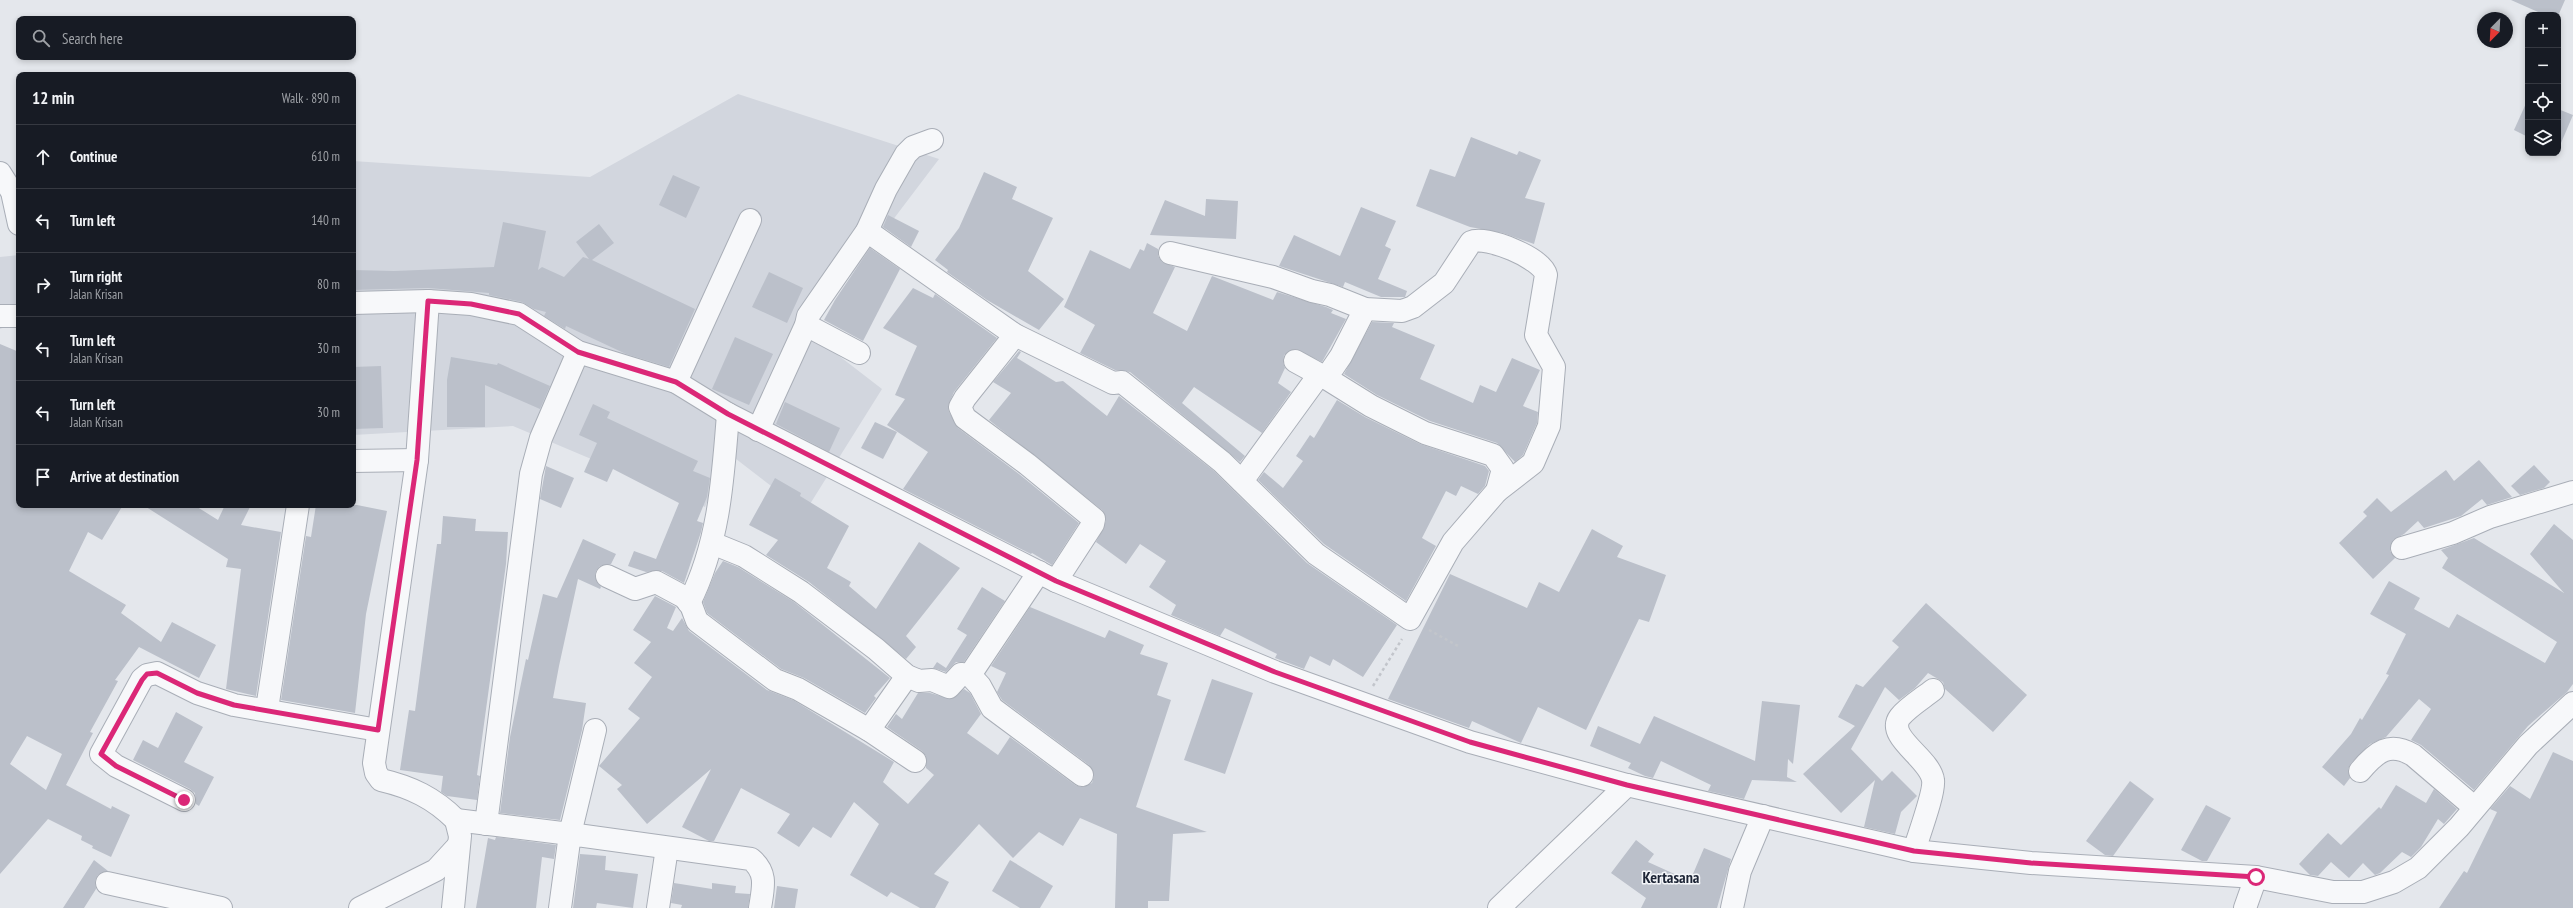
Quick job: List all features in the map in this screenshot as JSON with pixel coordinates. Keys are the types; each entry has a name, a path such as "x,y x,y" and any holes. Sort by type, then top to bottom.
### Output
{"street":[{"path":"758,430 806,325 808,316 867,231 886,188 906,154 912,147 932,140"},
{"path":"0,172 12,192 16,210"},
{"path":"676,382 750,220"},
{"path":"867,231 1015,335 1112,382 1122,382 1222,462 1316,554 1410,619 1453,542 1497,491 1533,463 1549,426 1554,368 1536,336 1545,272 1537,263 1518,253 1490,240 1477,239 1471,242 1444,283 1413,308 1385,311 1364,308 1330,295 1312,291 1273,277 1170,253"},
{"path":"428,301 417,460 374,763 376,773 381,780 408,786 446,810 456,820 460,836 453,908"},
{"path":"356,304 428,301 471,304 519,314 578,352 676,382 728,414 758,430 1047,577 1275,672 1470,742 1627,785 1914,851 2031,863 2256,877 2366,900 2418,868 2439,850 2528,745 2570,710"},
{"path":"1242,481 1340,356 1364,308"},
{"path":"0,316 16,316"},
{"path":"806,325 859,353"},
{"path":"970,675 1047,577 1093,524 1094,519 1027,464 974,427 961,412 960,407 965,398 1015,335"},
{"path":"486,824 531,474 541,438 578,352"},
{"path":"1295,362 1323,376 1371,406 1425,433 1494,455 1503,469 1497,491"},
{"path":"689,602 702,576 712,543 723,482 728,414"},
{"path":"356,461 417,460"},
{"path":"2402,548 2453,533 2490,517 2573,492"},
{"path":"267,709 298,508"},
{"path":"712,543 744,556 801,592 876,649 907,676 919,681 932,680 948,687 960,674 970,675 980,686 992,708 1082,775"},
{"path":"607,576 635,589 651,582 662,584 684,597 689,602 697,621 775,680 798,689 869,730 915,761"},
{"path":"184,800 116,766 101,754 142,680 147,674 157,673 197,693 234,705 267,709 378,730"},
{"path":"869,730 907,676"},
{"path":"1914,851 1934,782 1930,768 1899,737 1896,728 1900,718 1933,690"},
{"path":"560,908 570,834 594,730"},
{"path":"2360,771 2373,755 2387,749 2402,748 2413,754 2474,807"},
{"path":"1499,908 1627,785"},
{"path":"1732,908 1740,871 1763,816"},
{"path":"456,820 570,834 751,860 762,871 765,879 760,908"},
{"path":"360,908 436,870 458,846"},
{"path":"658,908 667,848"},
{"path":"2245,908 2256,877"},
{"path":"107,883 221,908"}],"path":[{"path":"1363,704 1404,634 1410,619 1458,646"}],"shaded area":[{"path":"738,94 939,159 808,332 882,389 805,512 727,452 705,507 513,426 356,435 356,161 590,177"},
{"path":"16,255 16,322 0,329 0,257"}],"building":[{"path":"2511,0 2565,0 2560,12 2538,12"},
{"path":"2525,106 2525,136 2514,130"},
{"path":"2561,110 2573,115 2561,143"},
{"path":"1471,137 1517,155 1519,151 1541,160 1525,198 1545,203 1534,244 1503,233 1470,227 1416,206 1430,169 1455,177"},
{"path":"984,172 1017,187 1012,199 1053,218 1028,271 1064,299 1039,330 987,300 947,272 948,270 935,260 959,228"},
{"path":"673,175 700,187 686,218 659,205"},
{"path":"1206,199 1238,201 1236,239 1150,235 1165,200 1205,216"},
{"path":"1361,207 1396,221 1385,246 1391,249 1378,279 1407,291 1405,297 1381,297 1345,282 1343,287 1279,266 1294,235 1340,256"},
{"path":"888,215 919,231 911,247 883,227"},
{"path":"503,222 546,231 538,270 542,267 564,277 583,257 589,259 576,242 599,224 614,243 592,260 695,309 669,367 626,354 566,326 565,329 544,316 546,312 534,309 522,302 489,295 489,293 428,288 356,290 356,270 394,271 494,267"},
{"path":"1147,243 1158,249 1158,256 1162,262 1175,267 1153,313 1187,331 1212,276 1273,300 1277,292 1326,307 1333,310 1331,313 1346,319 1322,362 1295,349 1284,355 1283,362 1285,368 1278,383 1291,392 1262,433 1194,387 1182,403 1245,456 1240,462 1130,372 1115,370 1080,353 1095,325 1064,307 1090,250 1130,269 1140,249 1144,251"},
{"path":"870,248 900,269 863,341 824,320 835,300"},
{"path":"769,272 803,288 787,323 752,307"},
{"path":"913,288 933,298 935,294 997,338 954,392 948,406 949,412 958,428 1019,474 1079,523 1052,565 1032,553 1031,554 903,489 928,452 887,425 905,399 895,395 917,346 883,328"},
{"path":"1372,322 1394,323 1392,327 1435,345 1420,379 1473,403 1480,385 1496,392 1512,358 1540,370 1523,406 1538,412 1537,423 1523,455 1515,462 1497,443 1430,421 1377,395 1344,374"},
{"path":"735,337 773,354 749,405 712,389"},
{"path":"0,344 16,351 16,508 121,508 102,540 88,532 69,571 126,605 121,613 161,642 172,622 216,645 199,678 139,647 115,680 118,681 90,732 93,733 66,785 111,809 112,806 130,815 111,857 92,848 93,846 81,840 82,836 48,819 0,874","holes":["27,736 62,754 46,790 10,764"]},
{"path":"1019,351 1021,352 1017,358 1056,382 1063,381 1107,416 1119,396 1214,471 1307,563 1397,625 1363,677 1333,659 1330,666 1310,656 1304,669 1275,658 1277,654 1225,628 1220,636 1171,615 1176,605 1149,587 1166,561 1140,544 1126,564 1096,542 1106,521 1102,510 989,420 1011,393 993,382"},
{"path":"451,357 497,365 498,363 550,386 540,409 485,385 485,427 447,427 447,380"},
{"path":"381,366 383,428 356,429 356,367"},
{"path":"1337,400 1365,417 1420,444 1485,466 1489,471 1485,486 1478,494 1461,486 1456,496 1446,491 1422,538 1436,546 1406,601 1324,544 1258,480 1264,472 1283,488 1303,461 1296,456 1310,435 1314,438"},
{"path":"785,402 840,428 829,452 776,424"},
{"path":"593,404 610,412 607,418 698,461 693,471 710,478 707,497 697,521 703,523 701,532 684,583 662,571 646,572 628,566 634,551 656,559 679,503 613,469 607,482 584,472 597,443 579,435"},
{"path":"875,422 897,432 883,459 861,448"},
{"path":"2479,460 2512,497 2487,505 2482,499 2461,516 2424,528 2418,521 2404,534 2393,540 2390,551 2395,558 2373,579 2339,543 2367,516 2363,512 2377,498 2391,512 2446,470 2454,481"},
{"path":"2534,465 2550,482 2544,488 2520,495 2511,486"},
{"path":"546,466 574,478 561,508 540,499"},
{"path":"775,478 801,493 800,496 849,526 827,568 851,582 849,586 876,609 919,542 960,568 906,636 916,647 906,659 809,582 766,555 778,540 749,525"},
{"path":"357,505 387,511 366,614 355,713 281,700 306,536 311,537 316,508 356,508"},
{"path":"148,508 199,508 218,520 224,508 250,508 241,525 281,532 256,696 226,689 241,569 226,567 228,559"},
{"path":"443,516 476,519 475,531 508,532 506,564 477,775 480,776 477,800 447,796 441,792 443,776 400,770 409,710 415,711 437,544 441,544"},
{"path":"2554,524 2573,540 2573,684 2567,692 2528,726 2474,790 2421,745 2411,740 2431,709 2419,699 2386,737 2370,744 2351,763 2348,769 2350,778 2344,786 2322,767 2351,734 2360,718 2362,720 2389,675 2386,674 2406,634 2370,614 2389,581 2420,598 2414,609 2449,628 2457,614 2545,663 2557,642 2442,568 2448,558 2441,550 2474,538 2564,593 2530,554"},
{"path":"1592,529 1623,546 1617,557 1666,575 1649,622 1639,619 1586,730 1538,707 1521,743 1472,721 1469,728 1388,699 1450,574 1527,608 1539,582 1559,592"},
{"path":"583,539 616,554 611,564 600,566 596,571 595,577 601,587 600,589 578,579 559,666 553,698 586,703 582,730 560,820 500,813 510,737 526,659 528,660 543,594 557,598"},
{"path":"723,561 738,567 794,602 890,678 874,696 876,698 865,713 804,678 781,669 707,613 703,602 715,573"},
{"path":"982,587 1005,601 964,662 956,662 946,672 933,668 937,662 946,668 967,635 957,629"},
{"path":"655,596 676,607 667,628 673,631 682,618 689,631 767,690 793,700 894,762 883,782 908,804 934,775 926,768 926,756 922,751 887,727 896,714 902,719 918,693 930,693 951,699 964,689 970,693 981,714 967,733 998,755 1010,737 1075,785 1081,787 1092,783 1094,776 1089,765 1002,700 997,692 1006,673 991,666 1030,607 1105,638 1109,630 1144,645 1140,654 1168,663 1157,695 1171,700 1136,807 1207,832 1173,834 1169,901 1148,901 1148,908 1115,908 1117,834 1080,818 1063,846 1039,832 1013,858 979,824 934,874 949,882 935,908 920,908 891,892 887,897 850,875 879,824 854,802 831,838 813,827 799,847 777,833 790,814 741,788 714,841 709,841 682,827 711,769 647,824 617,789 622,785 599,766 640,718 628,709 652,677 634,663 651,642 633,630"},
{"path":"1926,603 2027,695 1993,732 1945,689 1943,682 1928,673 1915,688 1899,700 1885,687 1851,749 1882,781 1892,771 1917,796 1901,812 1895,834 1864,827 1875,780 1841,813 1803,774 1855,726 1838,717 1856,684 1863,687 1899,647 1892,641"},
{"path":"1212,679 1253,693 1225,774 1184,760"},
{"path":"1762,701 1800,705 1793,764 1788,759 1787,777 1797,782 1752,780 1744,799 1708,791 1711,785 1661,761 1653,778 1645,776 1628,768 1631,763 1590,746 1598,726 1640,744 1654,716 1755,761"},
{"path":"176,712 203,727 184,762 214,777 199,806 196,804 195,793 190,789 133,760 143,740 158,748"},
{"path":"2553,752 2573,761 2573,908 2439,908 2464,871 2467,873 2497,812 2490,809 2510,786 2530,799"},
{"path":"2130,781 2154,799 2113,856 2105,855 2086,841"},
{"path":"2396,785 2426,803 2434,789 2457,809 2444,824 2438,819 2421,847 2411,857 2402,852 2380,873 2375,875 2363,863 2349,878 2331,862 2318,876 2310,875 2299,864 2328,833 2341,845 2379,807 2381,809"},
{"path":"2206,805 2231,818 2207,861 2202,861 2181,850"},
{"path":"496,837 556,845 554,859 542,857 536,908 476,908 488,838 495,840"},
{"path":"1636,840 1654,854 1648,862 1690,881 1704,848 1731,859 1717,908 1641,908 1646,898 1611,873"},
{"path":"580,854 606,856 605,870 638,874 633,908 597,903 596,908 573,908"},
{"path":"94,860 108,871 98,875 95,881 96,889 84,908 63,908"},
{"path":"1010,860 1053,886 1040,908 1020,908 992,891"},
{"path":"674,883 712,889 712,883 736,886 735,893 750,894 748,908 681,908 682,905 671,903"},
{"path":"777,886 798,889 795,908 774,908"}],"district":[{"name":"Kertasana","path":"1671,877"}],"route":[{"path":"184,800 116,766 103,758 101,754 104,744 147,674 157,673 197,693 234,705 267,709 378,730 417,460 428,301 471,304 519,314 578,352 676,382 728,414 758,430 1056,581 1275,672 1470,742 1627,785 1914,851 2031,863 2256,877"}]}
